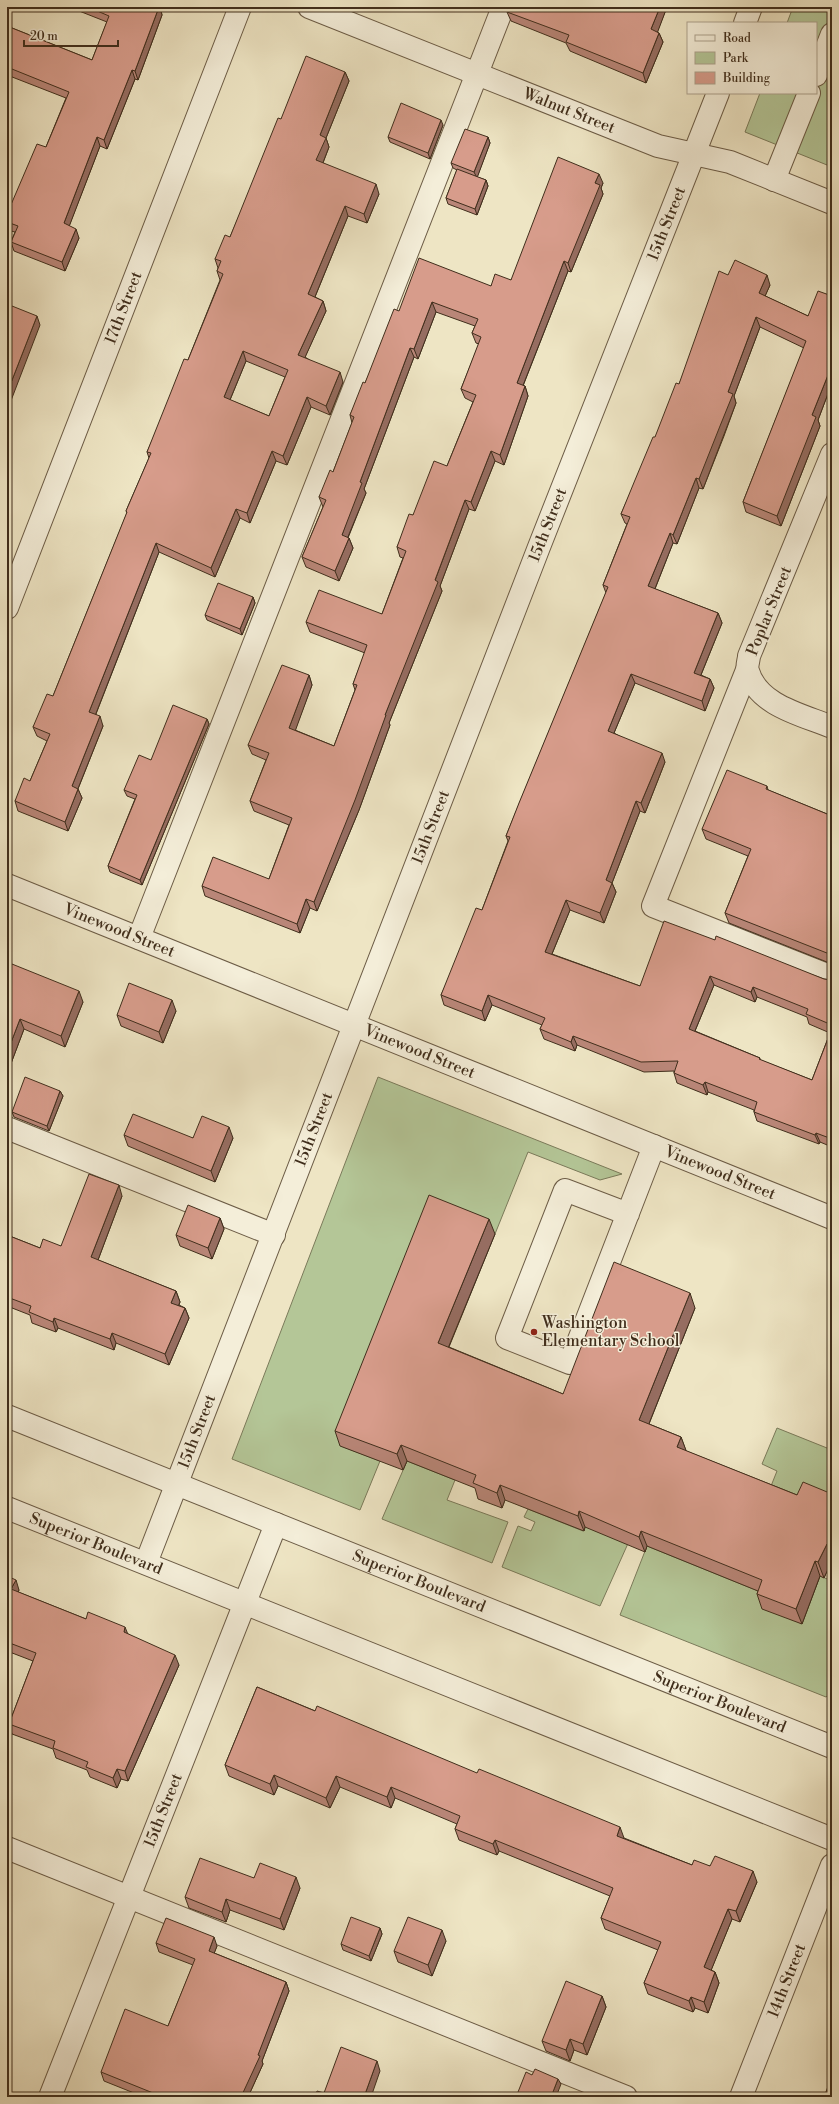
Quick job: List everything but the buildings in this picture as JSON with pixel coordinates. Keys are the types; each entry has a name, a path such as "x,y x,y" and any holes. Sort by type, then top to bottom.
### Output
{"street":[{"name":"17th Street","path":"7,608 240,7"},
{"name":"Walnut Street","path":"309,7 658,146 730,162 832,203"},
{"path":"139,938 503,7"},
{"path":"745,22 751,7"},
{"path":"817,72 832,34"},
{"name":"15th Street","path":"146,1564 354,1025 718,94"},
{"path":"774,180 809,94"},
{"name":"Poplar Street","path":"832,454 749,656 747,670 756,686 772,703 832,727"},
{"path":"747,670 653,906 832,977"},
{"name":"Vinewood Street","path":"7,885 832,1218"},
{"path":"7,1128 274,1235"},
{"path":"628,1214 565,1190 507,1338 570,1363 628,1214 654,1146"},
{"name":"Superior Boulevard","path":"7,1416 832,1747"},
{"name":"Superior Boulevard","path":"7,1508 832,1839"},
{"name":"15th Street","path":"50,2097 276,1524"},
{"path":"7,1848 626,2097"},
{"name":"14th Street","path":"741,2097 832,1865"}],"green space":[{"path":"793,7 832,7 832,167 745,132 760,94 817,94 817,22 787,22"},
{"path":"378,1077 622,1174 600,1180 528,1152 495,1234 435,1211 341,1446 380,1461 360,1510 232,1459"},
{"path":"777,1428 832,1450 832,1507 767,1496 777,1471 762,1464"},
{"path":"407,1461 455,1480 447,1500 508,1522 492,1563 382,1519"},
{"path":"528,1509 583,1531 587,1521 630,1539 600,1606 502,1567 518,1526 531,1531 535,1522 524,1517"},
{"path":"647,1546 768,1595 801,1624 820,1576 832,1581 832,1693 826,1697 620,1615"}],"place":[{"name":"Washington Elementary School","path":"534,1332"}]}
